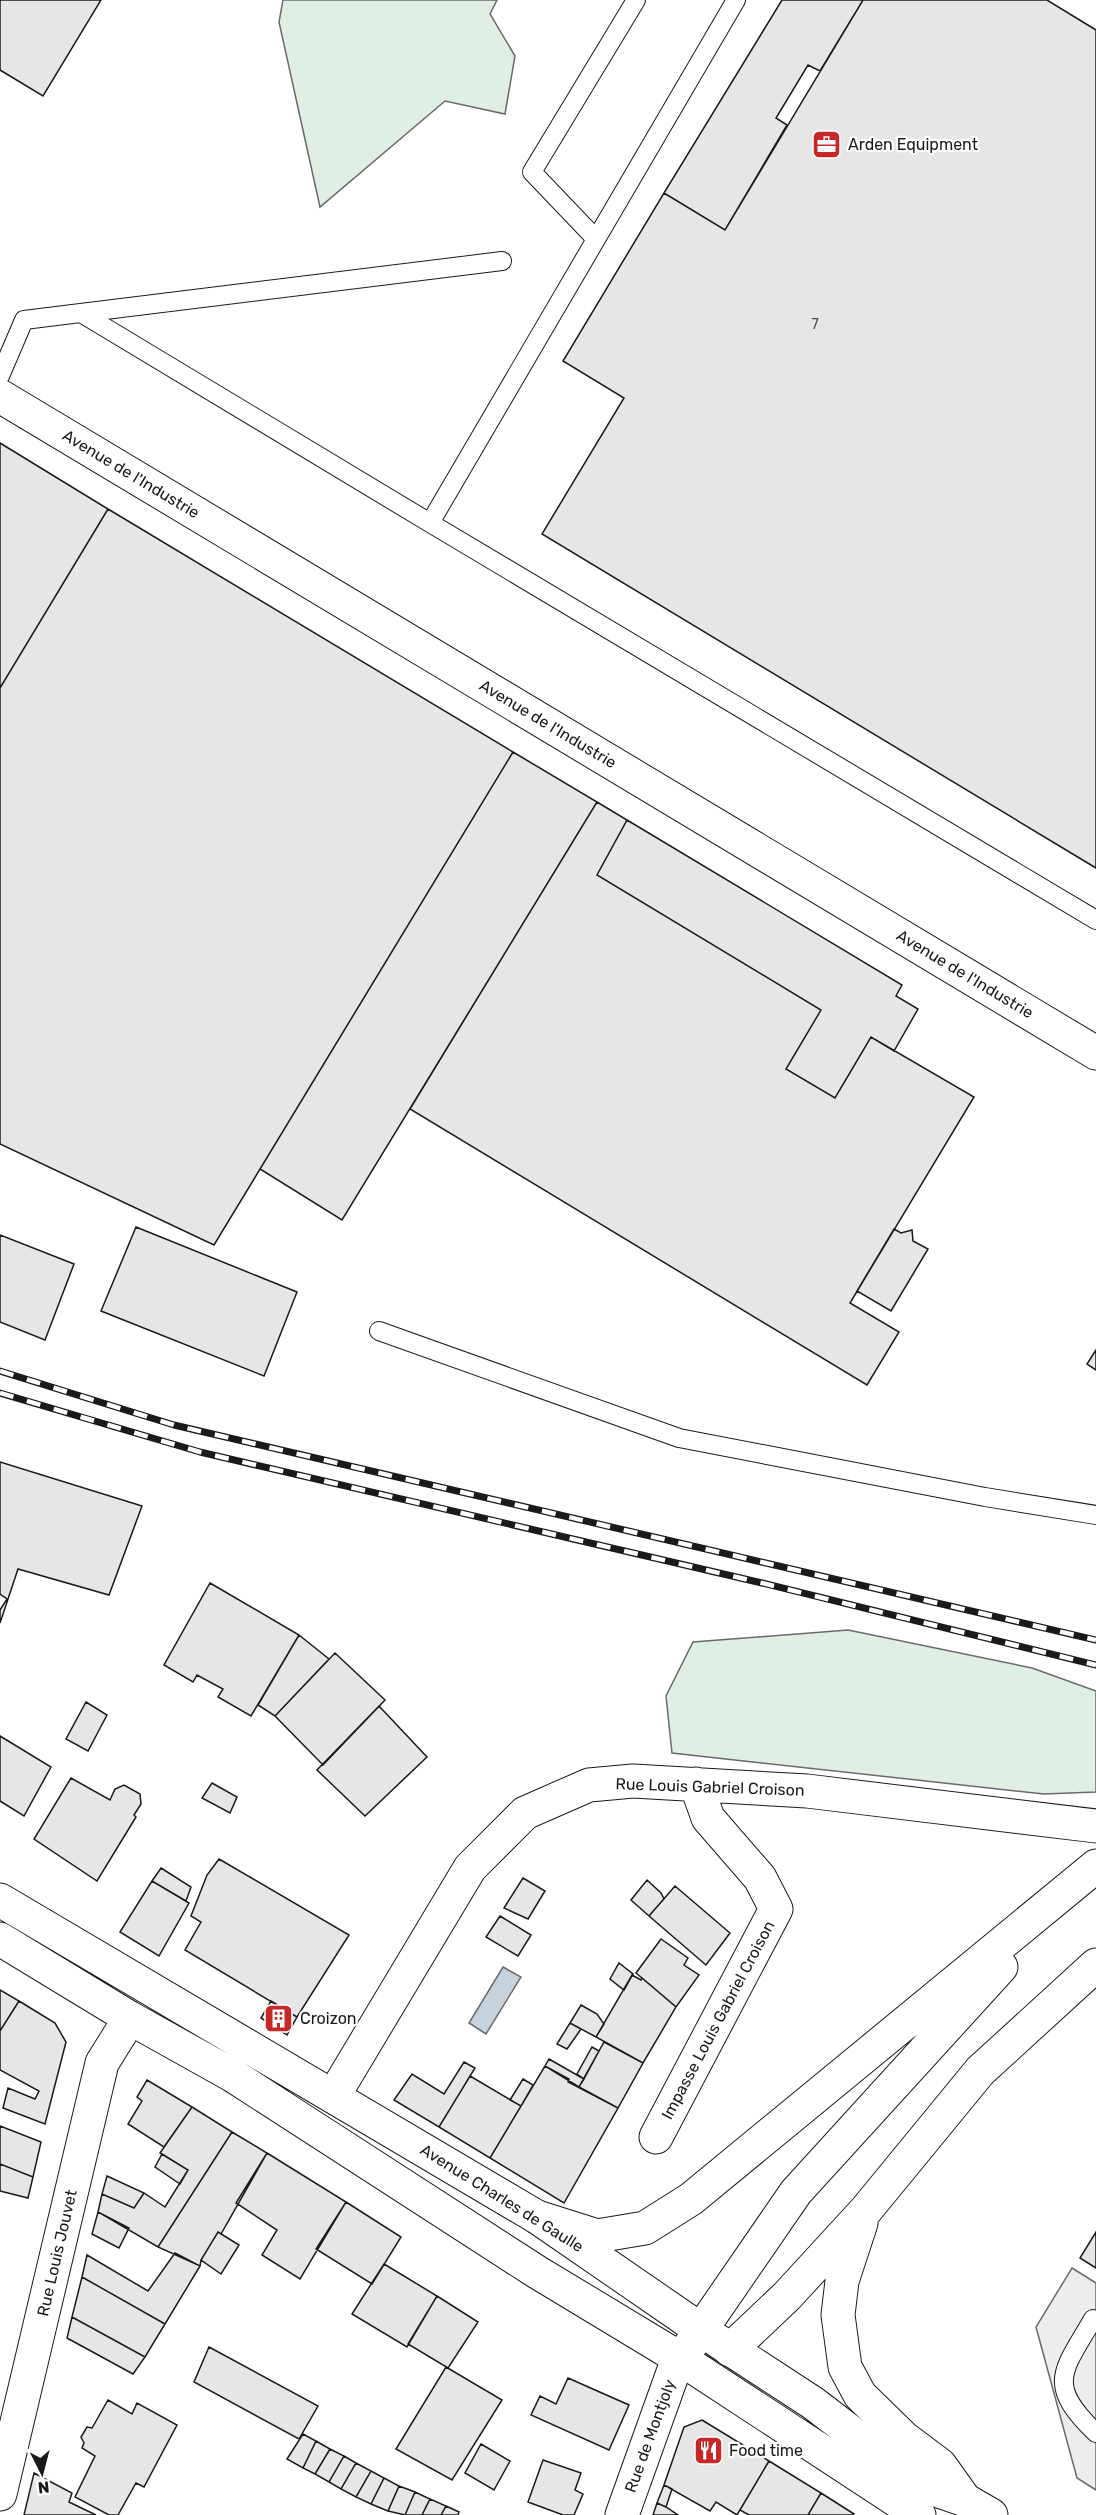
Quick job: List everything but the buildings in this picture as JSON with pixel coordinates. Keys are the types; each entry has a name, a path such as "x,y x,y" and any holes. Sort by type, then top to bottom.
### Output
{"main road":[{"name":"Avenue de l'Industrie","path":"0,396 1096,1053"},
{"name":"Rue Louis Gabriel Croison","path":"334,2095 470,1868 525,1813 589,1785 633,1781 807,1791 1096,1826"},
{"name":"Impasse Louis Gabriel Croison","path":"656,2137 776,1909 760,1878 708,1818 696,1784"},
{"path":"537,2217 597,2236 645,2228 673,2211 700,2192 1087,1875"},
{"name":"Rue de Montjoly","path":"622,2515 675,2367 796,2192 1087,1875"},
{"name":"Avenue Charles de Gaulle","path":"0,1900 334,2095 537,2217 730,2350 813,2403 890,2462 933,2489 978,2507"},
{"path":"0,1940 279,2104 537,2272 681,2359 919,2515"},
{"path":"681,2359 730,2350 787,2296 866,2210 980,2071 1096,1965"},
{"name":"Rue Louis Jouvet","path":"0,2494 4,2461 102,2063 130,2018"},
{"path":"866,2210 840,2293 837,2315 845,2367 860,2395 904,2438 940,2465 978,2507"}],"lane":[{"path":"596,239 532,172 636,0"},
{"path":"430,523 736,0"},
{"path":"0,376 24,320 502,261"},
{"path":"81,313 1096,920"},
{"path":"379,1331 679,1438 986,1497 1096,1515"},
{"path":"1096,2320 1093,2319 1063,2372 1066,2393 1074,2412 1096,2433"}],"green space":[{"path":"283,0 497,0 490,14 515,56 505,114 445,101 320,207 279,22"},
{"path":"848,1630 1032,1668 1096,1691 1096,1792 1044,1794 672,1753 666,1696 693,1642"}],"shaded area":[{"path":"503,1967 521,1977 486,2034 469,2023"},
{"path":"1072,2268 1096,2283 1096,2490 1077,2478 1036,2327"}],"railway":[{"path":"0,1371 174,1425 1096,1640"},
{"path":"0,1393 200,1452 762,1583 1096,1665"}],"place":[{"name":"Arden Equipment","path":"827,144"},
{"name":"Croizon","path":"279,2018"},
{"name":"Food time","path":"708,2450"}]}
